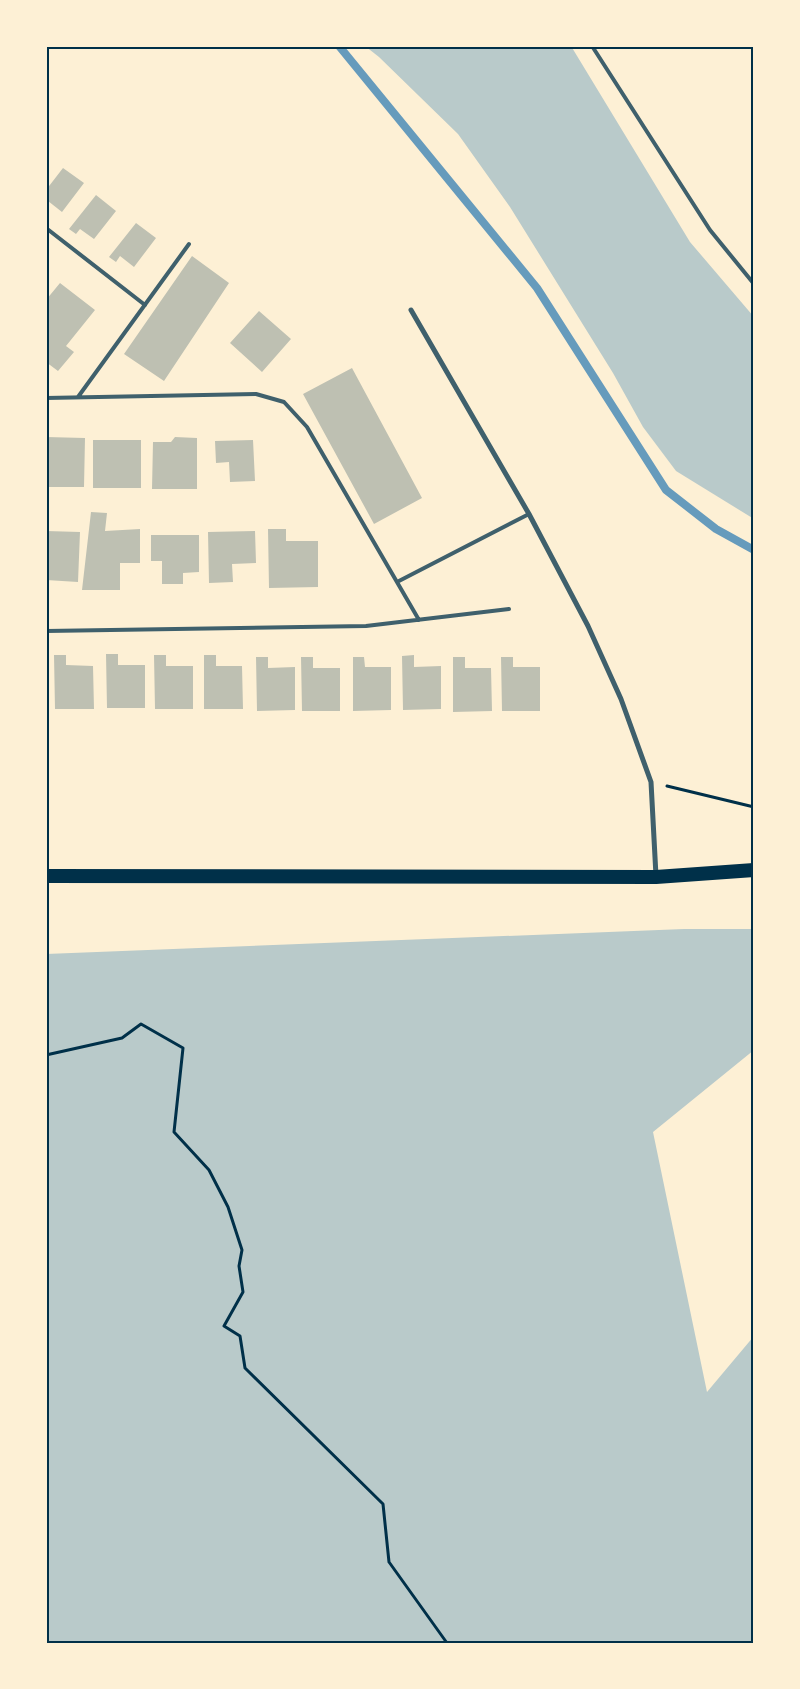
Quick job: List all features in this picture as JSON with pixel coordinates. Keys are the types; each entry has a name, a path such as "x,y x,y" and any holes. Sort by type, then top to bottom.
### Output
{"highway":[{"path":"46,876 656,877 754,870"}],"street":[{"path":"411,310 529,514 588,626 621,699 651,782 656,877"}],"lane":[{"path":"592,46 710,230 754,284"},
{"path":"46,228 145,305"},
{"path":"78,397 189,244"},
{"path":"46,398 256,394 284,402 307,426 419,620"},
{"path":"397,582 529,514"},
{"path":"46,631 366,626 509,609"}],"path":[{"path":"651,782 754,807"},
{"path":"46,1055 122,1038 141,1024 183,1048 174,1132 209,1170 228,1207 242,1250 239,1266 243,1292 224,1326 240,1336 245,1368 383,1504 389,1562 447,1643"}],"shaded area":[{"path":"365,46 571,46 690,242 754,317 754,519 676,471 643,427 613,373 510,207 458,134 379,57"},
{"path":"684,929 754,929 754,1050 653,1132 707,1392 754,1336 754,1643 46,1643 46,954"}],"building":[{"path":"63,168 84,183 62,212 48,201 46,203 46,190"},
{"path":"96,195 116,211 94,239 80,229 76,234 69,229"},
{"path":"136,223 156,238 134,267 120,256 116,262 109,257"},
{"path":"192,256 229,283 164,381 124,354"},
{"path":"60,283 95,310 66,346 74,352 58,371 46,362 46,300"},
{"path":"259,311 291,339 262,372 230,343"},
{"path":"352,368 422,498 374,524 303,394"},
{"path":"46,437 85,438 84,487 46,487"},
{"path":"175,437 197,438 197,489 152,489 153,442 171,442"},
{"path":"93,440 141,440 141,488 93,488"},
{"path":"253,440 255,481 230,482 229,462 216,463 215,441"},
{"path":"91,512 107,513 105,531 140,529 140,563 120,563 120,590 82,590"},
{"path":"268,529 286,529 286,541 318,541 318,587 269,588"},
{"path":"46,531 80,532 78,582 46,580"},
{"path":"255,531 256,563 232,564 233,582 209,583 208,532"},
{"path":"151,535 199,535 199,572 183,573 183,584 162,584 162,561 151,561"},
{"path":"106,654 118,654 118,665 145,665 145,708 107,708"},
{"path":"54,655 66,655 66,665 93,666 94,709 55,709"},
{"path":"154,655 166,655 166,666 193,666 193,709 155,709"},
{"path":"204,655 216,655 216,666 242,666 243,709 204,709"},
{"path":"414,655 414,667 441,666 441,709 403,710 402,656"},
{"path":"256,657 268,657 268,668 295,667 295,710 257,711"},
{"path":"301,657 313,657 313,668 340,668 340,711 302,711"},
{"path":"353,657 364,657 365,667 391,667 391,710 353,711"},
{"path":"453,657 465,657 465,668 491,668 492,711 453,712"},
{"path":"501,657 513,657 513,667 540,667 540,711 502,711"}],"waterway":[{"path":"339,46 537,288 666,490 716,529 754,550"}]}
